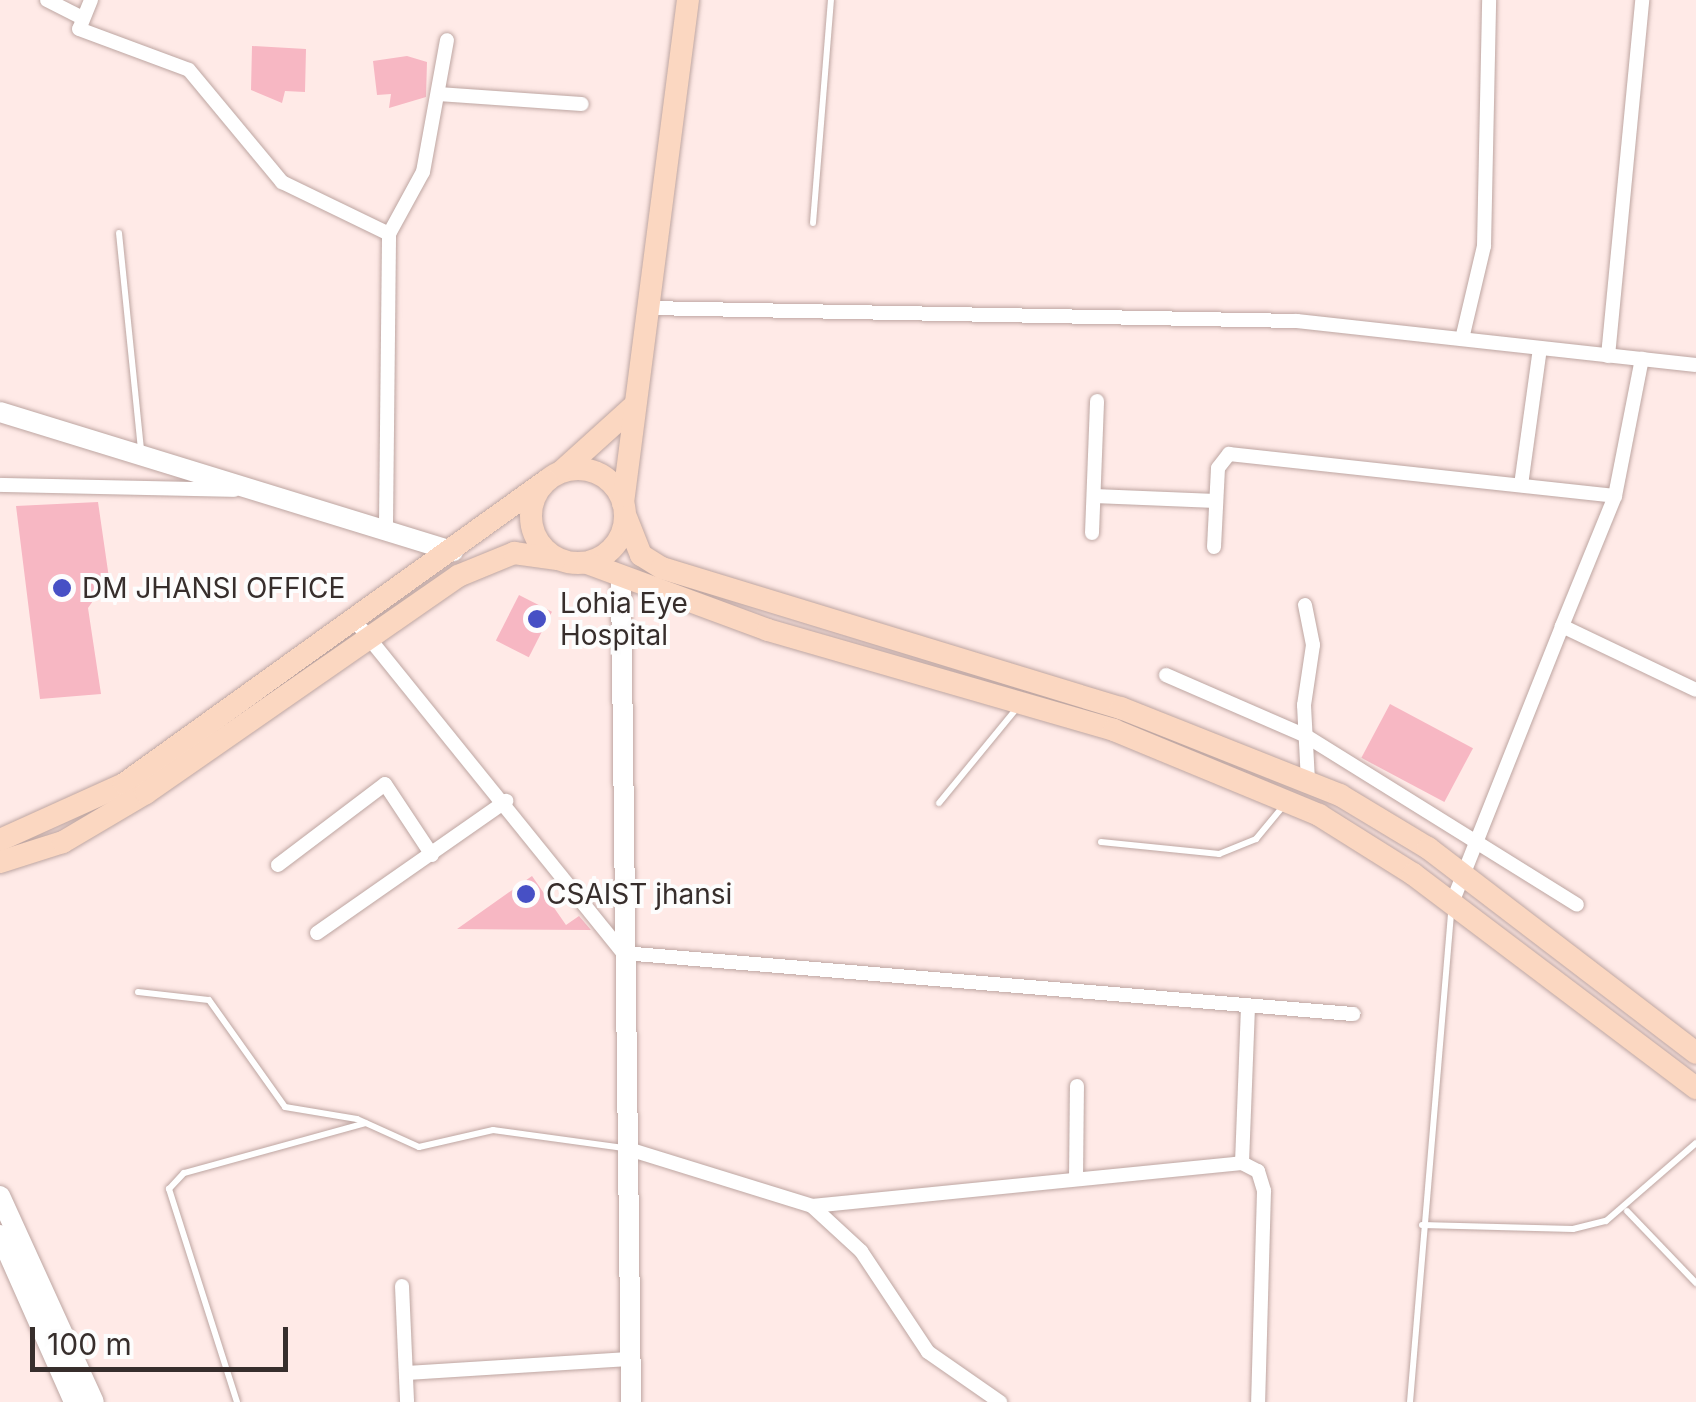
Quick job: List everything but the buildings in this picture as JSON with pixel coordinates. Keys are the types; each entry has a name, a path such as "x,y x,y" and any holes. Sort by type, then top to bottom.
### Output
{"main road":[{"path":"587,563 614,547 624,510 634,405 688,0"},
{"path":"0,840 124,784 352,617 553,477 634,405"},
{"path":"553,477 604,477 624,510 641,555 662,568 1121,708 1308,782 1384,818 1693,1045"},
{"path":"553,477 531,523 556,559"},
{"path":"0,862 106,818 369,638 488,562 556,559 587,563 621,580 1021,703 1288,801 1373,846 1696,1088"}],"street":[{"path":"47,0 79,16 87,34 189,70 282,182 389,234"},
{"path":"79,16 91,0"},
{"path":"1462,340 1484,246 1489,0"},
{"path":"1608,356 1642,0"},
{"path":"386,525 389,234 423,172 447,40"},
{"path":"438,94 582,104"},
{"path":"648,308 1297,321 1696,366"},
{"path":"1521,485 1540,348"},
{"path":"1452,903 1465,878 1475,833 1615,496 1642,360"},
{"path":"1092,533 1098,401"},
{"path":"0,412 255,490 386,525 452,551"},
{"path":"1214,547 1218,468 1229,454 1615,496"},
{"path":"0,486 255,490"},
{"path":"1094,496 1216,502"},
{"path":"621,580 631,1402"},
{"path":"1305,605 1313,645 1306,736 1308,782"},
{"path":"352,617 506,802 623,953 1353,1014"},
{"path":"1562,626 1696,690"},
{"path":"1166,675 1306,736 1475,833 1578,905"},
{"path":"278,865 385,784 432,855"},
{"path":"317,933 506,802"},
{"path":"1242,1163 1248,1006"},
{"path":"1076,1178 1077,1086"},
{"path":"625,1148 812,1206 1242,1163 1258,1171 1264,1191 1258,1402"},
{"path":"0,1196 94,1402"},
{"path":"812,1206 861,1251 928,1352 1000,1402"},
{"path":"0,1235 74,1402"},
{"path":"402,1286 407,1402"},
{"path":"406,1373 630,1359"}],"lane":[{"path":"814,223 832,0"},
{"path":"119,233 142,456"},
{"path":"938,803 1021,703"},
{"path":"1101,842 1219,854 1256,839 1288,801"},
{"path":"1410,1402 1452,903"},
{"path":"138,992 208,1000 285,1107 366,1123 420,1147 493,1130 625,1148"},
{"path":"237,1402 169,1189 184,1173 366,1123"},
{"path":"1422,1225 1573,1229 1627,1211 1696,1143"},
{"path":"1627,1211 1696,1284"}],"place":[{"name":"DM JHANSI OFFICE","path":"62,588"},
{"name":"Lohia Eye Hospital","path":"537,619"},
{"name":"CSAIST jhansi","path":"526,894"}]}
